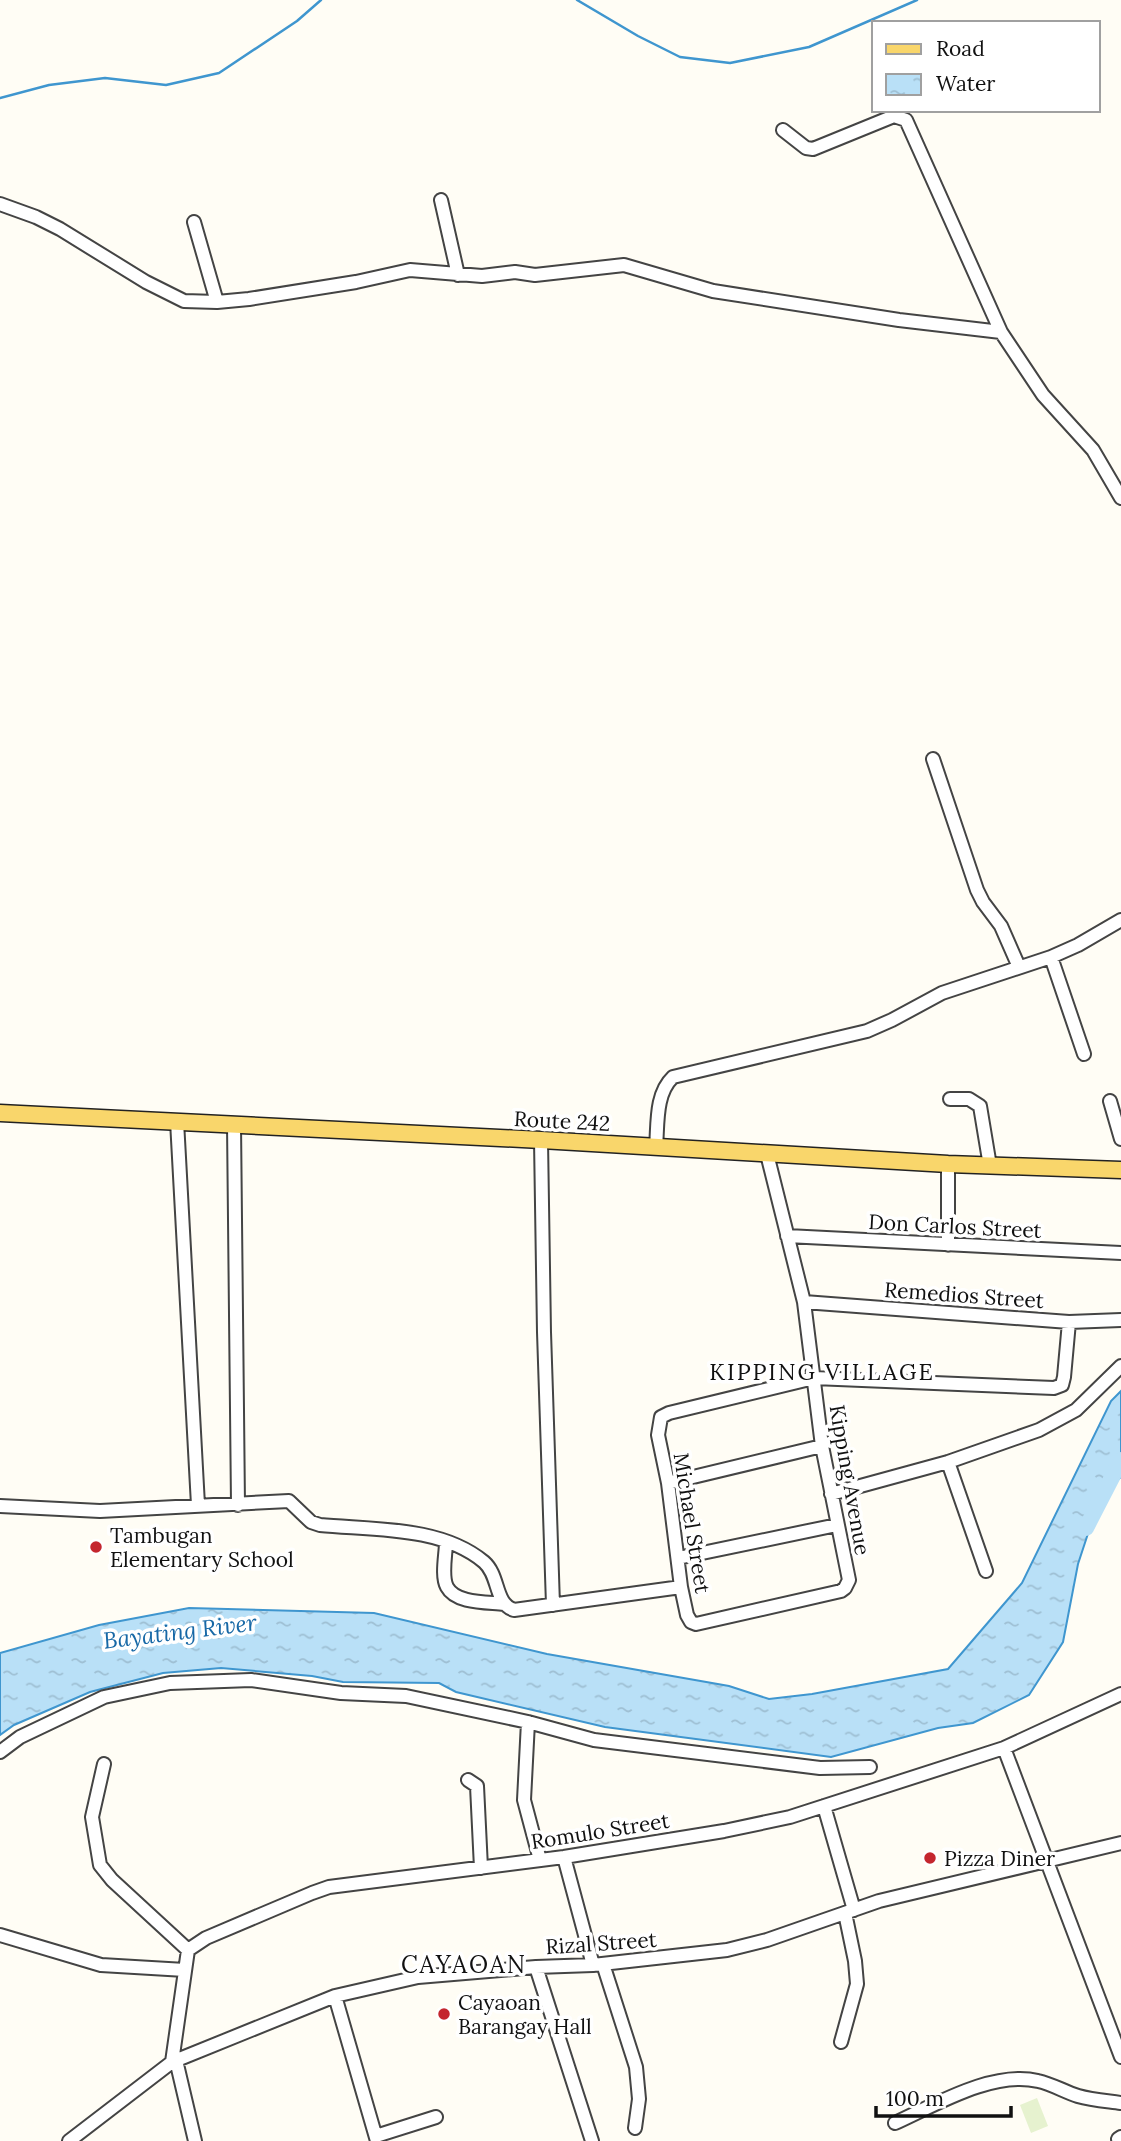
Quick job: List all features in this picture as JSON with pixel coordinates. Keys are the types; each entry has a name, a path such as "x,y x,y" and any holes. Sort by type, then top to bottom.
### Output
{"main road":[{"name":"Route 242","path":"0,1113 1121,1171"}],"street":[{"path":"783,130 806,148 813,149 894,116 906,120 1001,332 1043,395 1093,450 1121,498"},
{"path":"441,200 458,275"},
{"path":"0,204 60,229 146,282 184,301 217,302 309,290 421,269 458,275 482,276 515,272 535,275 629,265 713,291 899,320 1001,332"},
{"path":"194,222 217,302"},
{"path":"933,759 977,890 982,902 1001,926 1018,967"},
{"path":"656,1147 661,1094 673,1077 867,1031 942,993 1078,946 1121,920"},
{"path":"1051,957 1084,1054"},
{"path":"950,1098 969,1099 980,1106 990,1166"},
{"path":"1110,1101 1121,1139"},
{"path":"177,1121 198,1505"},
{"path":"234,1124 238,1505"},
{"path":"541,1140 553,1605"},
{"path":"767,1154 787,1236"},
{"path":"948,1164 948,1245"},
{"name":"Don Carlos Street","path":"787,1236 1121,1253"},
{"name":"Kipping Avenue","path":"696,1624 841,1591 849,1580 822,1446 804,1302 787,1236"},
{"name":"Remedios Street","path":"804,1302 1069,1322 1121,1320"},
{"path":"814,1378 1054,1388 1062,1385 1064,1377 1069,1322"},
{"path":"831,1494 948,1462 1058,1422 1076,1410 1121,1366"},
{"name":"Michael Street","path":"696,1624 691,1622 687,1615 681,1587 668,1483 658,1435 661,1417 814,1378"},
{"path":"668,1483 822,1446"},
{"path":"948,1462 986,1571"},
{"path":"0,1506 100,1511 289,1501 311,1522 320,1525 401,1533 458,1546 484,1563 497,1581 504,1604"},
{"path":"678,1558 837,1525"},
{"path":"446,1542 447,1588 456,1596 504,1604 514,1611 681,1587"},
{"path":"0,1752 20,1737 104,1697 170,1683 251,1681 341,1693 406,1696 594,1740 820,1768 870,1767"},
{"name":"Romulo Street","path":"188,1950 206,1938 329,1888 564,1857 724,1831 790,1817 1004,1748 1121,1694"},
{"path":"528,1723 524,1800 540,1860"},
{"path":"1004,1748 1121,2057"},
{"path":"104,1764 92,1808 100,1865 112,1880 188,1950 174,2061 195,2141"},
{"path":"468,1780 477,1786 481,1868"},
{"path":"824,1806 850,1911 857,1983 841,2042"},
{"name":"Rizal Street","path":"69,2141 174,2061 335,1996 418,1977 536,1967 598,1965 727,1951 879,1901 1121,1843"},
{"path":"564,1857 598,1965 636,2067 639,2099 635,2128"},
{"path":"0,1935 101,1965 185,1970"},
{"path":"536,1967 592,2141"},
{"path":"335,1996 377,2139 436,2117"},
{"path":"895,2123 967,2091 994,2082 1020,2079 1038,2081 1080,2096 1121,2103"}],"green space":[{"path":"1037,2098 1048,2126 1031,2133 1020,2105"}],"water":[{"name":"Bayating River","path":"1121,1391 1121,1477 1101,1494 1078,1564 1063,1642 1029,1695 973,1723 938,1728 831,1757 605,1727 456,1692 439,1683 343,1682 312,1676 221,1668 163,1673 90,1692 14,1725 0,1735 0,1653 99,1625 189,1608 374,1613 547,1654 729,1686 769,1699 812,1694 948,1669 1022,1583 1111,1401"}],"waterway":[{"path":"0,98 49,85 105,78 166,85 219,73 297,21 321,0"},
{"path":"577,0 680,57 730,63 809,47 917,0"},
{"path":"1086,1528 1121,1460"}],"place":[{"name":"Tambugan Elementary School","path":"96,1547"},
{"name":"Pizza Diner","path":"930,1858"},
{"name":"Cayaoan Barangay Hall","path":"444,2014"}],"district":[{"name":"KIPPING VILLAGE","path":"822,1371"},
{"name":"CAYAOAN","path":"464,1964"}]}
